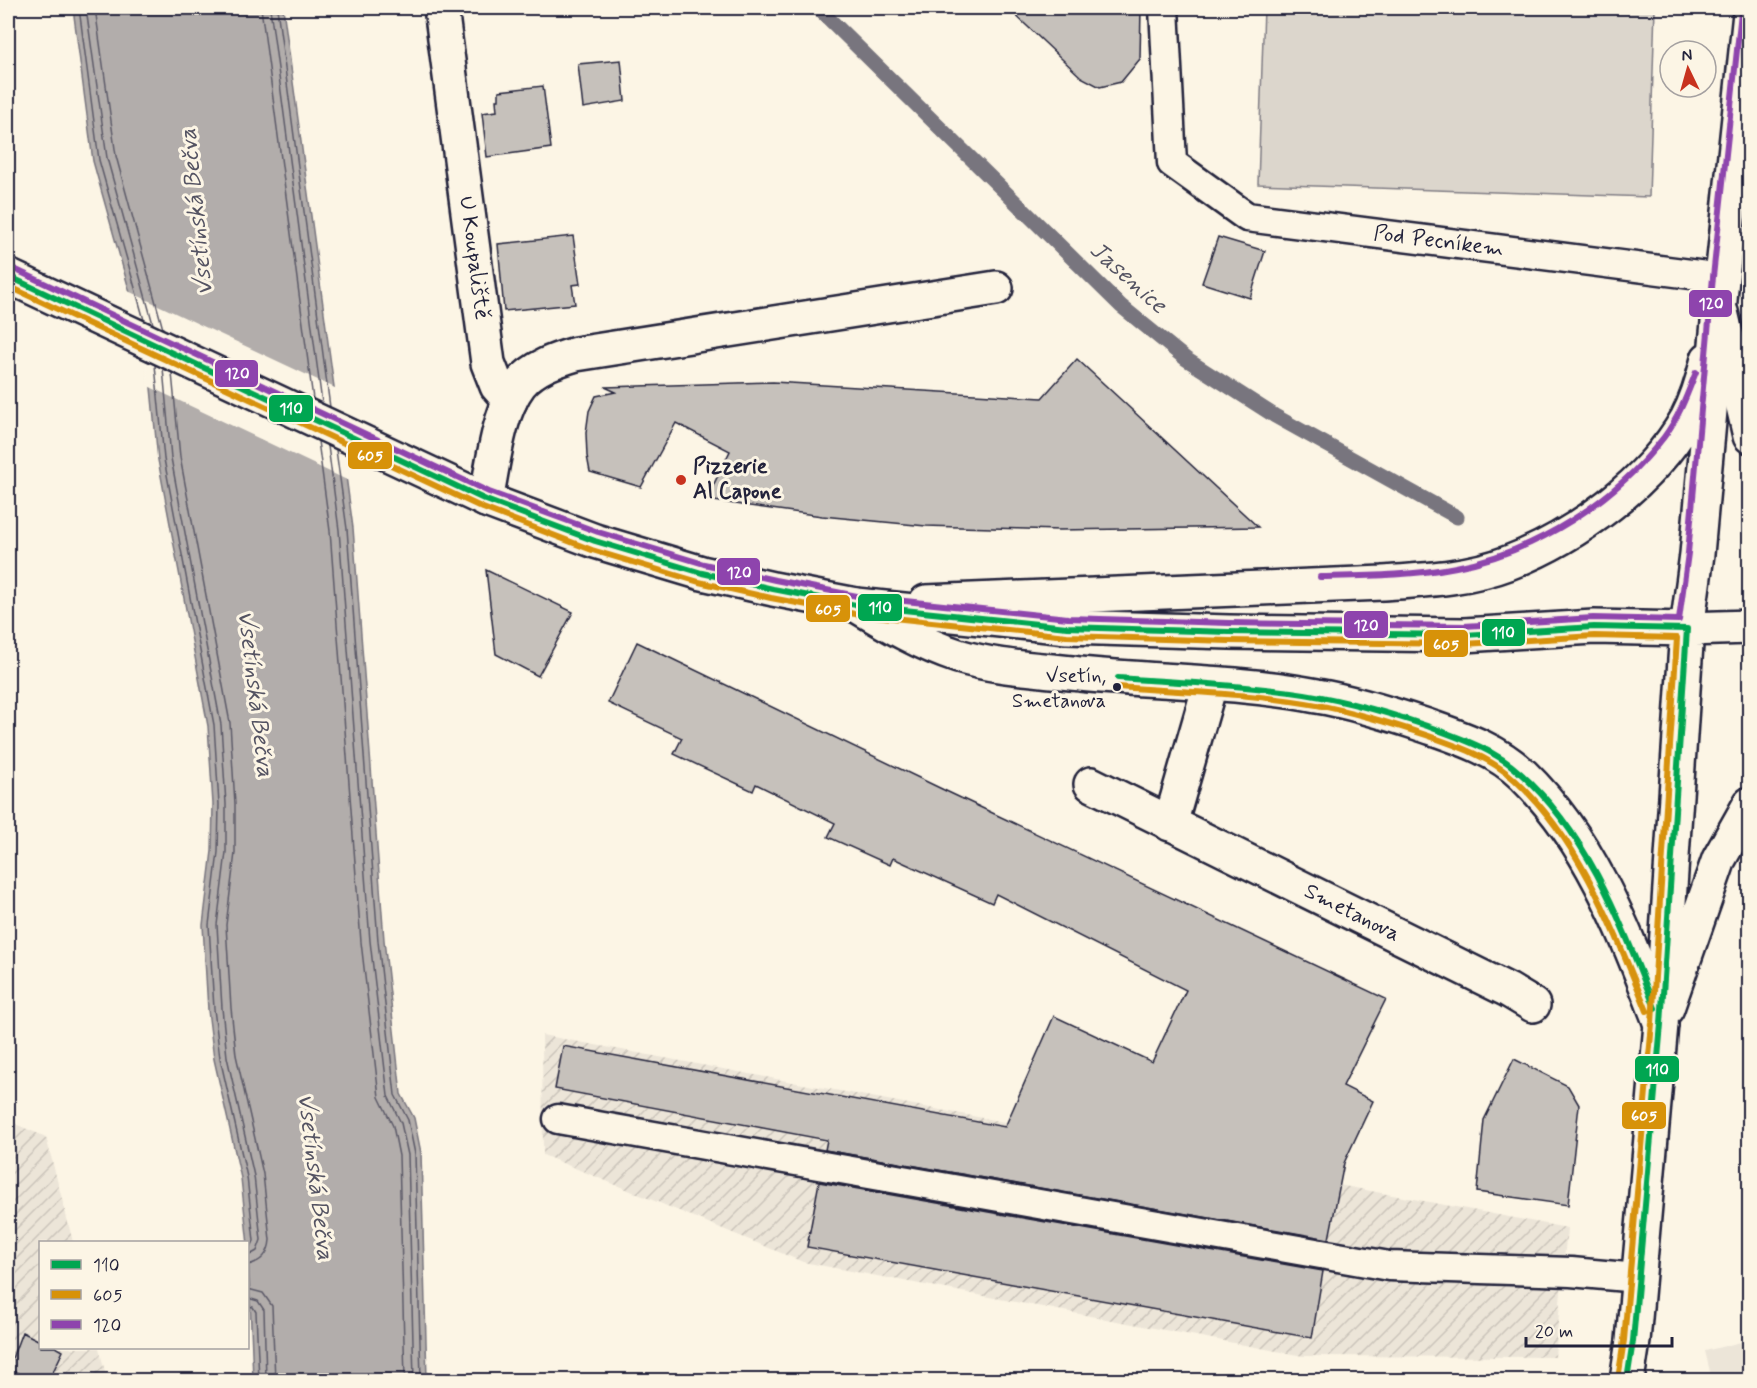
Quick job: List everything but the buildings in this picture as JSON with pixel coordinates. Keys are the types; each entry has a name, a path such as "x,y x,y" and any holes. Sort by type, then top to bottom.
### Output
{"street":[{"name":"U Koupaliště","path":"441,8 488,363 497,386 510,401"},
{"path":"1627,1380 1661,1024 1686,629 1697,554 1749,13"},
{"path":"8,276 486,500 596,542 680,567 773,590 856,605 1067,627 1464,635 1594,627 1686,629 1749,627"},
{"path":"486,500 500,432 510,401 520,383 554,360 576,354 996,288"},
{"path":"1721,293 1749,436"},
{"path":"856,605 1383,584 1430,580 1476,572 1508,563 1542,547 1590,517 1648,471 1669,446 1687,418 1702,385 1721,293"},
{"path":"856,605 898,630 959,656 1004,666 1272,689 1337,701 1409,720 1479,745 1522,774 1572,832 1593,867 1627,939 1661,1024"},
{"path":"1170,824 1210,685"},
{"name":"Smetanova","path":"1091,784 1508,990 1533,1005"},
{"path":"1661,1024 1734,856 1749,804"}],"lane":[{"name":"Pod Pecníkem","path":"1164,8 1172,163 1247,217 1721,293"},
{"path":"558,1119 1389,1266 1571,1272 1638,1278"}],"shaded area":[{"path":"1264,8 1655,8 1649,197 1258,184"},
{"path":"542,1035 1567,1228 1555,1357 1303,1356 803,1262 543,1155"},
{"path":"8,1121 46,1137 73,1241 39,1241 39,1349 99,1349 107,1380 8,1380"},
{"path":"1749,1340 1749,1380 1712,1380 1705,1351"}],"water":[{"name":"Vsetínská Bečva","path":"73,8 283,8 353,528 384,940 401,1094 414,1118 421,1153 427,1380 253,1380 249,1241 241,1178 214,1059 208,1010 203,925 212,851 213,804 208,726 158,460 148,357 93,161"}],"pier":[{"path":"126,290 337,389 349,481 148,386 145,358"}],"waterway":[{"name":"Jasenice","path":"818,8 1121,306 1186,359 1275,416 1457,517"}],"transit line":[{"name":"120","path":"12,268 489,492 598,532 704,564 775,580 857,596 1068,618 1464,626 1593,618 1679,620 1688,553 1713,277 1741,12"},
{"name":"110","path":"8,276 486,500 595,541 702,573 773,589 856,605 1067,627 1464,635 1594,627 1687,629 1661,1024 1633,1341 1627,1380"},
{"name":"605","path":"8,286 483,508 592,550 699,582 771,598 855,614 1067,636 1464,644 1594,636 1677,638 1652,1023 1624,1340 1618,1379"},
{"name":"120","path":"1320,577 1405,574 1456,567 1486,560 1544,536 1598,502 1644,460 1674,422 1696,372"},
{"name":"110","path":"1118,678 1248,687 1343,701 1427,726 1476,745 1499,757 1520,773 1544,797 1566,824 1584,852 1616,913 1655,1008"},
{"name":"605","path":"1117,687 1242,695 1331,708 1438,739 1495,765 1515,780 1538,804 1559,830 1577,859 1608,918 1647,1011"}],"place":[{"name":"Pizzerie Al Capone","path":"681,480"},
{"name":"Vsetín, Smetanova","path":"1117,687"}]}
